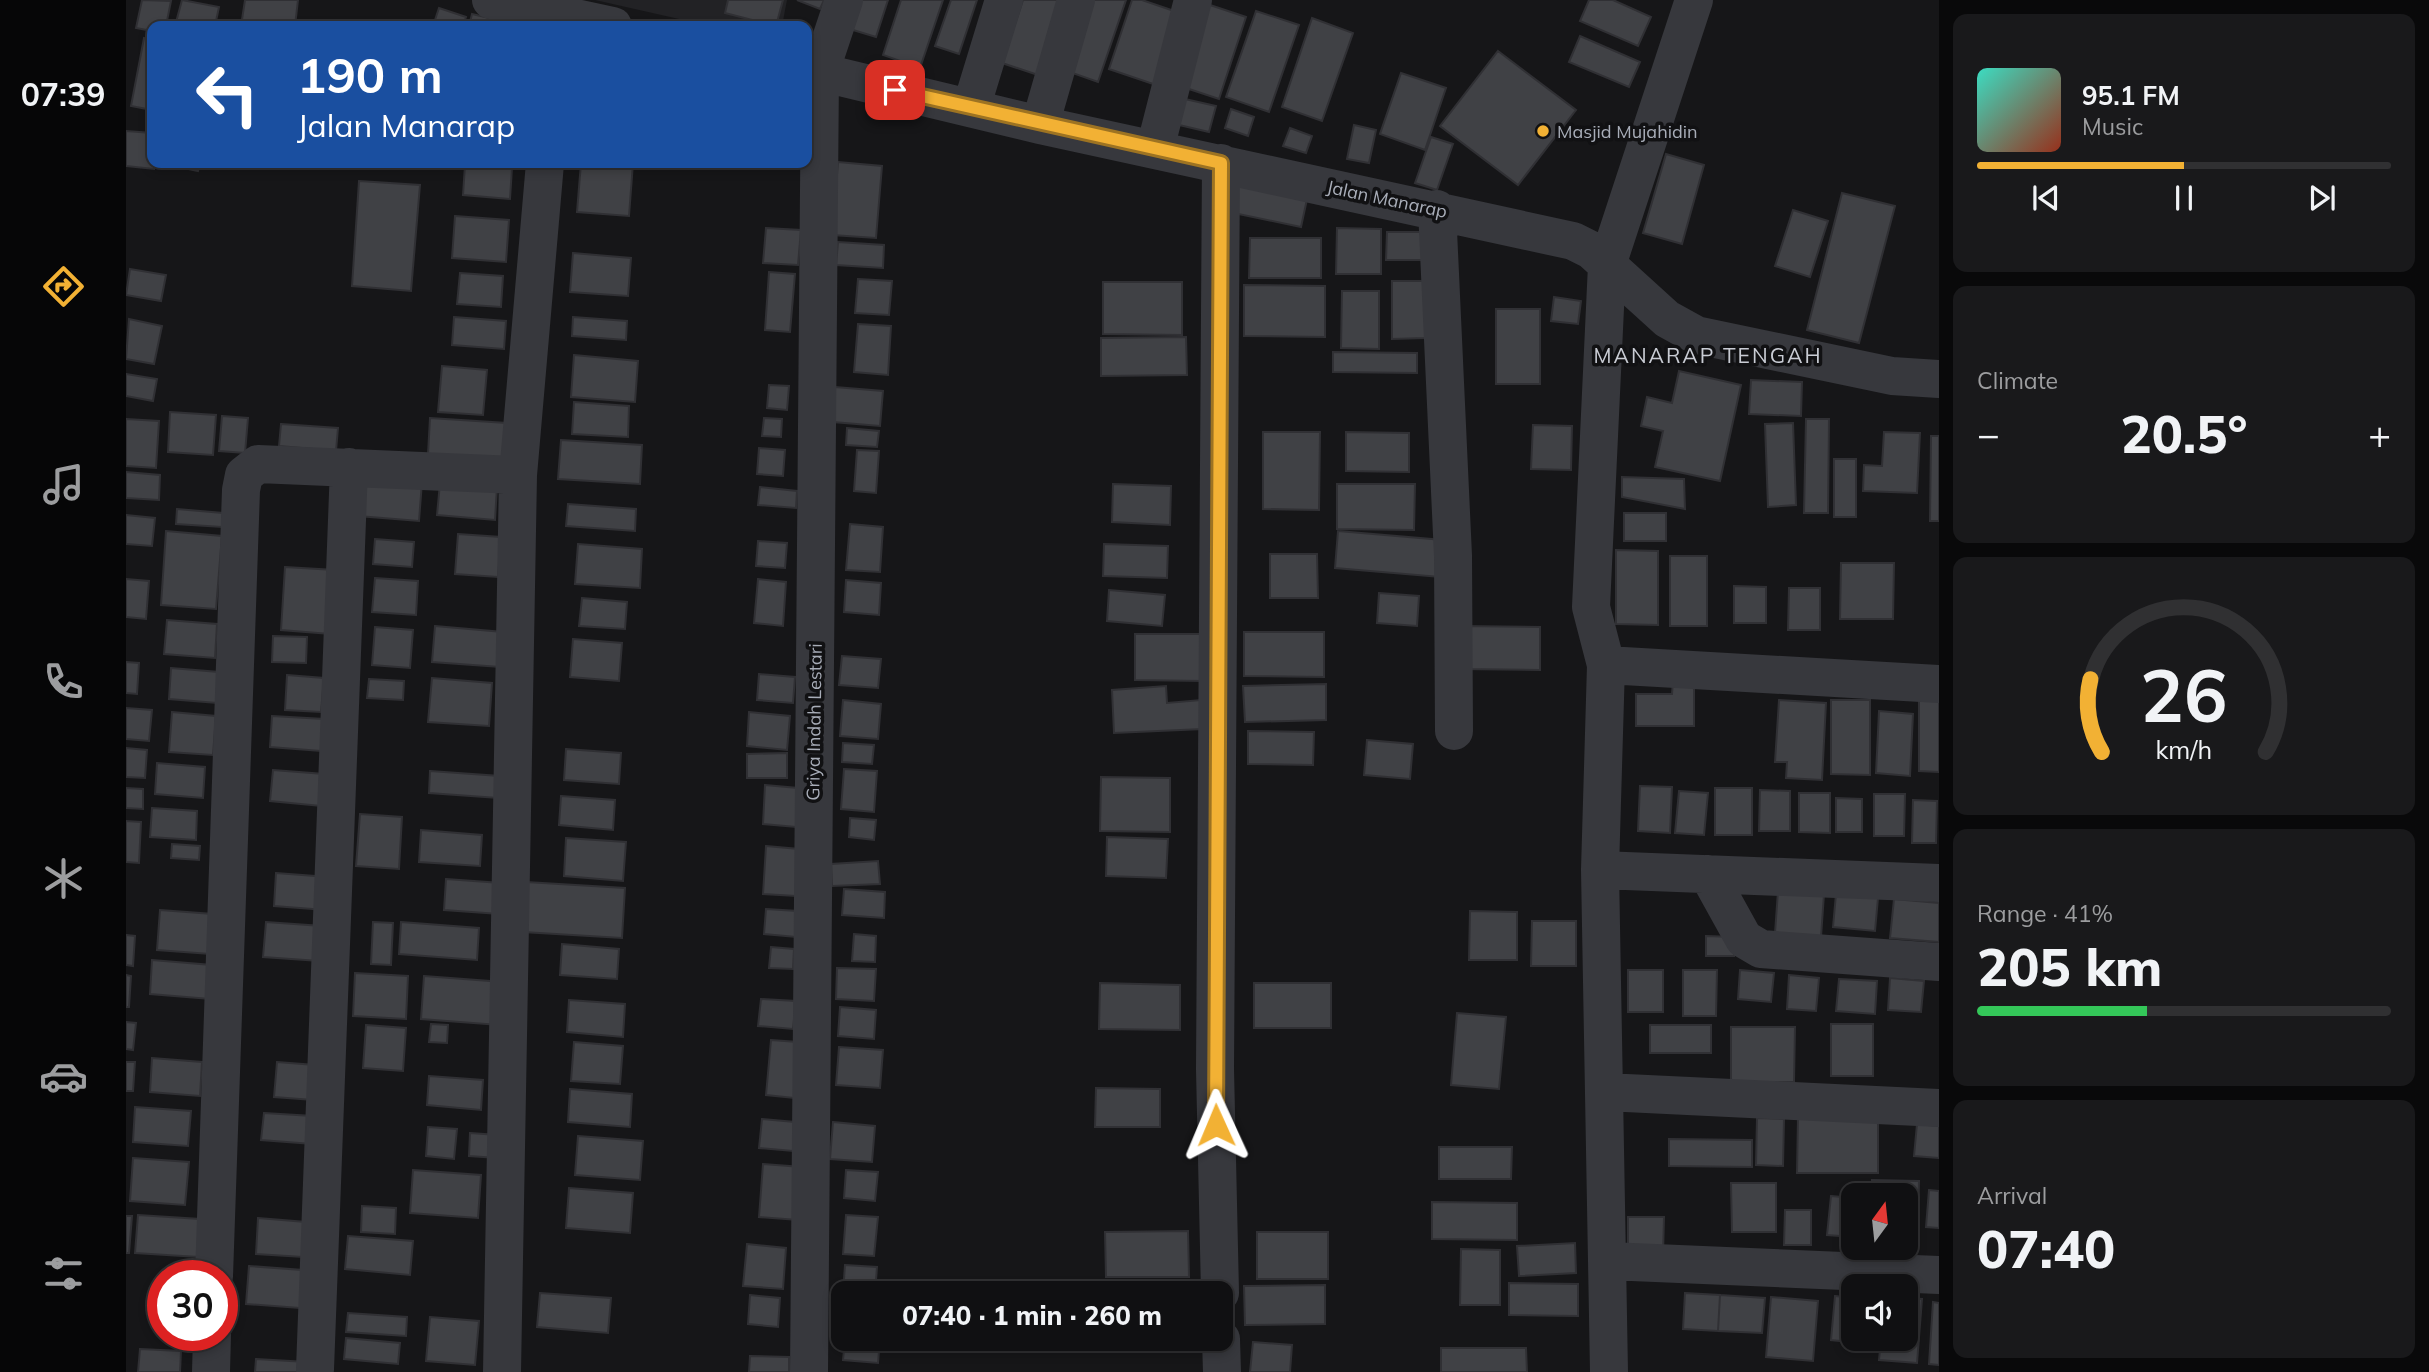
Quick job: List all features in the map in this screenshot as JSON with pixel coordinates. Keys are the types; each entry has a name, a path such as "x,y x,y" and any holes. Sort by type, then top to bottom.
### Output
{"street":[{"name":"Griya Indah Lestari","path":"808,1372 813,70 844,0"},
{"path":"971,108 1004,0"},
{"path":"1040,125 1076,0"},
{"path":"1155,149 1193,0"},
{"path":"1609,1372 1600,870 1606,665 1591,607 1607,265 1694,0"},
{"path":"496,1 557,20"},
{"name":"Jalan Manarap","path":"813,70 1040,125 1437,209 1573,241 1591,250 1667,319 1696,335 1892,376 1939,379"},
{"path":"1220,1281 1215,1056 1221,163"},
{"path":"502,1372 518,475 545,168"},
{"path":"1437,209 1453,556 1454,731"},
{"path":"215,1260 241,490 244,475 258,464 518,475"},
{"path":"315,1369 349,467"},
{"path":"1606,665 1939,684"},
{"path":"1600,870 1939,883"},
{"path":"1708,874 1744,939 1761,949 1939,962"},
{"path":"1605,1092 1939,1108"},
{"path":"1608,1261 1939,1275"},
{"path":"211,1372 212,1351"},
{"path":"1221,1351 1222,1372"}],"shaded area":[{"path":"595,0 787,0 783,21 688,21"}],"building":[{"path":"142,0 171,1 167,21 147,21 147,30 136,28"},
{"path":"182,0 219,7 216,21 176,21"},
{"path":"245,0 298,0 296,21 242,21"},
{"path":"728,0 783,0 777,21 756,21 725,13"},
{"path":"797,0 824,0 820,9"},
{"path":"849,0 888,0 876,37 840,26"},
{"path":"901,0 943,0 920,68 883,55"},
{"path":"951,0 977,0 959,54 935,46"},
{"path":"1023,0 1064,0 1038,75 1002,63"},
{"path":"1085,0 1126,0 1098,82 1061,69"},
{"path":"1132,0 1142,0 1180,13 1156,85 1109,69"},
{"path":"1589,0 1613,0 1651,17 1638,46 1580,21"},
{"path":"1204,3 1246,17 1219,99 1177,85"},
{"path":"439,8 466,17 465,21 435,21"},
{"path":"1256,11 1299,25 1269,112 1226,97"},
{"path":"472,14 502,21 470,21"},
{"path":"1312,18 1353,33 1322,121 1282,107"},
{"path":"1580,36 1640,62 1629,87 1569,62"},
{"path":"144,38 147,39 147,109 131,106"},
{"path":"1498,51 1576,110 1518,185 1440,126"},
{"path":"1401,73 1446,88 1425,150 1380,134"},
{"path":"1185,99 1216,106 1209,132 1179,125"},
{"path":"1231,109 1254,117 1248,136 1225,128"},
{"path":"1354,125 1376,130 1369,163 1347,159"},
{"path":"1290,128 1312,136 1306,153 1283,146"},
{"path":"126,131 147,133 147,168 154,169 126,166"},
{"path":"1431,137 1453,144 1437,190 1415,183"},
{"path":"1666,154 1704,165 1682,244 1643,233"},
{"path":"838,162 882,166 876,238 832,235"},
{"path":"465,168 512,168 510,199 463,195"},
{"path":"581,168 633,168 629,216 577,212"},
{"path":"1232,174 1309,190 1301,227 1224,211"},
{"path":"359,181 420,185 411,291 352,286"},
{"path":"1842,193 1895,206 1859,343 1807,330"},
{"path":"1793,210 1828,221 1810,277 1775,266"},
{"path":"455,216 509,220 506,262 452,258"},
{"path":"766,228 801,230 798,265 763,263"},
{"path":"1337,228 1381,229 1381,274 1336,274"},
{"path":"1387,232 1429,232 1429,260 1386,260"},
{"path":"1250,238 1321,238 1321,278 1249,278"},
{"path":"838,242 884,245 883,268 836,265"},
{"path":"573,253 631,258 628,296 570,292"},
{"path":"130,269 166,275 161,301 126,295"},
{"path":"769,272 795,274 790,332 765,330"},
{"path":"460,273 503,276 501,307 457,304"},
{"path":"858,279 892,281 889,315 855,313"},
{"path":"1392,281 1426,281 1425,338 1392,339"},
{"path":"1103,282 1182,282 1182,335 1103,334"},
{"path":"1244,285 1325,286 1325,337 1244,336"},
{"path":"1342,291 1379,291 1379,349 1341,348"},
{"path":"1554,297 1581,301 1578,324 1551,321"},
{"path":"1496,309 1540,309 1540,384 1496,384"},
{"path":"454,317 506,321 504,349 452,345"},
{"path":"573,317 627,321 626,340 572,336"},
{"path":"129,319 162,326 154,364 126,359"},
{"path":"858,324 891,326 888,375 854,372"},
{"path":"1186,337 1187,375 1101,376 1101,338"},
{"path":"1333,352 1417,353 1417,373 1333,372"},
{"path":"574,355 638,361 635,402 571,397"},
{"path":"442,366 487,370 483,415 438,412"},
{"path":"1679,371 1741,385 1720,481 1655,467 1663,431 1641,426 1647,397 1672,403"},
{"path":"126,374 157,379 153,401 126,396"},
{"path":"1751,380 1802,382 1801,416 1749,414"},
{"path":"769,385 789,386 787,410 767,408"},
{"path":"835,387 883,391 880,426 833,422"},
{"path":"574,402 629,406 628,437 572,434"},
{"path":"170,412 216,415 213,455 168,452"},
{"path":"222,416 248,418 245,453 219,451"},
{"path":"430,418 507,423 505,458 428,454"},
{"path":"764,418 782,419 781,437 762,436"},
{"path":"126,419 159,421 156,468 126,466"},
{"path":"1806,419 1829,419 1828,513 1804,513"},
{"path":"1793,423 1796,505 1768,507 1765,424"},
{"path":"281,424 338,428 336,451 279,446"},
{"path":"1533,425 1572,426 1571,470 1531,469"},
{"path":"847,428 879,431 877,447 846,445"},
{"path":"1263,432 1320,432 1319,510 1263,509"},
{"path":"1346,432 1409,433 1409,472 1346,471"},
{"path":"1884,432 1920,433 1917,493 1863,491 1864,465 1882,466"},
{"path":"1931,436 1939,436 1939,521 1930,521"},
{"path":"561,440 642,445 640,484 558,479"},
{"path":"759,448 785,450 783,476 757,474"},
{"path":"857,450 879,451 876,493 854,491"},
{"path":"1834,459 1856,459 1856,517 1834,517"},
{"path":"126,472 160,475 159,500 126,498"},
{"path":"361,477 422,482 419,521 358,516"},
{"path":"1622,477 1684,479 1685,509 1622,497"},
{"path":"440,483 497,487 495,520 437,515"},
{"path":"1113,484 1171,486 1170,525 1112,522"},
{"path":"1337,484 1415,484 1414,530 1337,529"},
{"path":"760,487 797,491 796,508 758,505"},
{"path":"568,504 636,509 635,531 566,526"},
{"path":"177,509 223,513 222,527 176,524"},
{"path":"1624,513 1666,513 1666,541 1624,541"},
{"path":"126,515 155,518 152,546 126,544"},
{"path":"850,524 883,527 880,572 846,570"},
{"path":"166,531 222,536 216,609 161,605"},
{"path":"1338,531 1443,540 1440,577 1335,568"},
{"path":"458,534 501,537 498,577 455,574"},
{"path":"375,539 414,542 412,567 373,564"},
{"path":"758,541 787,543 785,568 756,566"},
{"path":"578,544 642,549 640,588 575,584"},
{"path":"1104,544 1168,546 1167,578 1103,576"},
{"path":"1616,550 1658,551 1658,625 1616,624"},
{"path":"1270,554 1317,554 1318,598 1270,598"},
{"path":"1670,556 1707,556 1707,626 1670,626"},
{"path":"1841,563 1894,563 1893,619 1840,619"},
{"path":"285,567 335,570 330,634 281,630"},
{"path":"375,578 418,581 416,615 372,612"},
{"path":"126,579 149,581 146,619 126,617"},
{"path":"758,579 786,582 783,626 754,623"},
{"path":"846,580 881,583 879,615 844,612"},
{"path":"1734,586 1766,587 1766,623 1734,623"},
{"path":"1789,588 1820,588 1820,630 1788,630"},
{"path":"1109,590 1165,595 1162,626 1107,621"},
{"path":"1379,593 1419,596 1417,626 1377,623"},
{"path":"582,598 627,602 625,629 579,626"},
{"path":"167,620 217,624 215,658 164,654"},
{"path":"435,626 503,632 500,667 432,662"},
{"path":"1459,626 1540,627 1540,670 1458,669"},
{"path":"375,627 413,630 410,668 372,665"},
{"path":"1244,632 1324,632 1324,677 1244,676"},
{"path":"1135,634 1203,634 1203,681 1135,680"},
{"path":"273,636 307,637 306,663 272,662"},
{"path":"573,639 622,643 619,681 570,677"},
{"path":"842,656 881,659 878,688 839,685"},
{"path":"126,662 139,663 137,694 126,693"},
{"path":"171,668 219,672 217,703 169,699"},
{"path":"759,674 795,677 793,703 757,700"},
{"path":"287,675 324,678 321,712 285,710"},
{"path":"432,678 492,683 489,726 428,722"},
{"path":"369,679 404,681 403,700 367,698"},
{"path":"1673,681 1694,682 1694,726 1636,726 1636,694 1672,694"},
{"path":"1326,684 1326,720 1245,722 1243,686"},
{"path":"1166,686 1167,703 1201,700 1203,729 1114,733 1112,690"},
{"path":"843,700 881,704 878,739 840,736"},
{"path":"1779,700 1826,703 1822,780 1786,778 1787,762 1775,762"},
{"path":"1831,700 1870,700 1870,775 1831,774"},
{"path":"1919,701 1939,701 1939,772 1919,771"},
{"path":"126,708 152,710 149,741 126,739"},
{"path":"1879,711 1913,714 1910,776 1876,773"},
{"path":"172,712 216,716 213,755 169,752"},
{"path":"749,712 790,716 787,750 747,746"},
{"path":"272,716 324,719 321,751 270,747"},
{"path":"1248,731 1314,732 1313,765 1248,764"},
{"path":"1367,740 1413,744 1410,779 1364,775"},
{"path":"843,743 874,745 872,764 842,762"},
{"path":"126,748 147,750 145,778 126,777"},
{"path":"566,749 621,753 619,784 564,780"},
{"path":"787,753 787,778 747,778 747,754"},
{"path":"157,763 205,767 203,798 155,794"},
{"path":"844,769 877,771 874,812 841,809"},
{"path":"273,770 324,774 321,806 270,801"},
{"path":"430,771 500,776 498,798 429,793"},
{"path":"1101,777 1170,778 1170,832 1100,831"},
{"path":"765,785 798,788 796,827 763,824"},
{"path":"1640,786 1672,787 1670,833 1638,831"},
{"path":"126,788 143,789 143,809 126,808"},
{"path":"1715,788 1752,788 1752,835 1715,835"},
{"path":"1760,790 1790,791 1790,831 1759,831"},
{"path":"1679,791 1708,793 1704,835 1675,833"},
{"path":"1799,793 1830,793 1830,833 1799,832"},
{"path":"1874,794 1905,794 1904,836 1874,836"},
{"path":"561,796 615,800 613,830 559,825"},
{"path":"1836,798 1862,799 1862,832 1836,832"},
{"path":"1913,800 1937,801 1936,843 1912,843"},
{"path":"152,808 197,811 196,840 150,837"},
{"path":"360,814 402,817 399,869 356,866"},
{"path":"850,818 876,820 874,840 849,837"},
{"path":"126,821 141,822 139,863 126,862"},
{"path":"421,830 482,835 480,866 419,862"},
{"path":"1107,837 1168,839 1166,878 1106,876"},
{"path":"566,838 626,842 623,881 564,876"},
{"path":"172,844 200,846 199,860 171,858"},
{"path":"766,846 799,849 796,896 763,894"},
{"path":"878,861 880,884 832,886 831,864"},
{"path":"276,873 328,877 325,910 274,906"},
{"path":"446,879 501,883 499,914 444,910"},
{"path":"526,882 625,888 622,938 523,932"},
{"path":"844,889 885,892 884,918 842,915"},
{"path":"1778,891 1824,894 1821,937 1775,933"},
{"path":"1836,894 1878,898 1875,931 1833,927"},
{"path":"1894,899 1939,903 1939,942 1890,938"},
{"path":"766,909 798,911 796,937 764,934"},
{"path":"160,910 213,914 210,954 157,950"},
{"path":"1470,911 1517,912 1517,960 1469,960"},
{"path":"1532,921 1576,921 1576,966 1531,966"},
{"path":"266,922 322,926 319,961 263,957"},
{"path":"373,922 393,923 391,965 371,964"},
{"path":"401,922 479,928 477,960 399,954"},
{"path":"854,934 876,936 875,962 852,961"},
{"path":"126,935 135,936 133,966 126,965"},
{"path":"1706,936 1734,937 1734,956 1706,956"},
{"path":"562,944 619,949 617,979 560,975"},
{"path":"771,947 794,949 793,969 769,968"},
{"path":"152,960 212,965 210,999 150,994"},
{"path":"837,968 876,969 874,1001 836,999"},
{"path":"1628,970 1663,970 1663,1012 1628,1012"},
{"path":"1683,970 1717,970 1716,1016 1683,1016"},
{"path":"1740,970 1774,973 1771,1002 1738,999"},
{"path":"355,973 408,976 406,1019 353,1016"},
{"path":"126,975 131,976 129,1007 126,1007"},
{"path":"1789,975 1819,978 1816,1011 1787,1009"},
{"path":"424,976 503,982 499,1025 421,1019"},
{"path":"1890,978 1924,981 1921,1012 1888,1010"},
{"path":"1839,979 1877,981 1875,1014 1836,1011"},
{"path":"1100,983 1180,985 1180,1030 1099,1029"},
{"path":"1254,983 1331,983 1331,1028 1254,1028"},
{"path":"761,999 796,1001 793,1029 758,1026"},
{"path":"569,1000 625,1004 623,1037 567,1032"},
{"path":"840,1007 876,1010 874,1039 838,1036"},
{"path":"1457,1013 1506,1017 1499,1089 1451,1085"},
{"path":"126,1022 136,1023 133,1050 126,1049"},
{"path":"431,1024 448,1025 447,1043 429,1042"},
{"path":"1831,1024 1873,1024 1873,1076 1831,1076"},
{"path":"366,1025 406,1028 403,1071 363,1068"},
{"path":"1650,1025 1711,1025 1711,1053 1650,1053"},
{"path":"1731,1027 1795,1027 1794,1082 1731,1082"},
{"path":"771,1040 798,1042 794,1098 766,1095"},
{"path":"574,1042 623,1046 620,1084 571,1081"},
{"path":"839,1047 883,1050 880,1088 836,1085"},
{"path":"152,1058 202,1062 200,1096 150,1092"},
{"path":"126,1062 135,1062 133,1091 126,1091"},
{"path":"277,1062 315,1065 313,1100 274,1097"},
{"path":"429,1076 483,1080 481,1110 427,1105"},
{"path":"1096,1088 1160,1089 1160,1127 1095,1127"},
{"path":"570,1089 632,1094 630,1127 568,1122"},
{"path":"135,1107 191,1111 188,1146 133,1142"},
{"path":"264,1113 313,1116 312,1144 261,1140"},
{"path":"1798,1117 1878,1117 1878,1173 1797,1173"},
{"path":"1757,1118 1784,1119 1783,1166 1756,1165"},
{"path":"762,1119 795,1122 793,1151 759,1148"},
{"path":"833,1122 875,1126 872,1162 830,1159"},
{"path":"1917,1124 1939,1126 1939,1158 1914,1156"},
{"path":"428,1127 457,1129 454,1159 426,1156"},
{"path":"470,1133 498,1135 497,1158 469,1156"},
{"path":"578,1136 643,1141 640,1180 575,1175"},
{"path":"1669,1139 1752,1140 1752,1167 1669,1166"},
{"path":"1439,1147 1512,1147 1511,1179 1439,1179"},
{"path":"133,1158 189,1162 185,1205 130,1201"},
{"path":"763,1164 802,1167 798,1220 759,1217"},
{"path":"413,1170 481,1175 478,1218 410,1213"},
{"path":"846,1170 878,1172 875,1201 844,1198"},
{"path":"1872,1180 1919,1181 1918,1221 1918,1183 1872,1183"},
{"path":"1731,1183 1776,1183 1776,1232 1732,1232"},
{"path":"569,1188 633,1193 630,1233 566,1228"},
{"path":"1929,1190 1939,1191 1939,1228 1926,1227"},
{"path":"1831,1196 1841,1197 1841,1236 1827,1235"},
{"path":"1432,1202 1517,1203 1517,1240 1432,1239"},
{"path":"362,1206 396,1208 395,1234 361,1232"},
{"path":"1785,1210 1811,1210 1811,1245 1784,1245"},
{"path":"138,1215 200,1219 198,1257 135,1253"},
{"path":"846,1215 878,1217 874,1256 843,1254"},
{"path":"126,1216 132,1216 129,1253 126,1253"},
{"path":"1628,1217 1664,1217 1663,1255 1628,1254"},
{"path":"258,1218 306,1222 303,1257 256,1254"},
{"path":"1188,1231 1189,1277 1106,1277 1105,1232"},
{"path":"1257,1232 1328,1232 1328,1279 1257,1279"},
{"path":"348,1236 413,1241 410,1275 345,1269"},
{"path":"1575,1243 1576,1273 1519,1276 1517,1246"},
{"path":"747,1244 786,1248 783,1289 743,1286"},
{"path":"1461,1249 1500,1250 1500,1305 1460,1305"},
{"path":"845,1265 877,1267 876,1281 844,1281"},
{"path":"249,1266 316,1271 313,1309 246,1304"},
{"path":"1509,1283 1578,1284 1578,1316 1509,1315"},
{"path":"1325,1285 1325,1324 1245,1325 1244,1286"},
{"path":"540,1293 611,1298 608,1333 537,1327"},
{"path":"1685,1293 1720,1295 1718,1331 1683,1329"},
{"path":"750,1295 780,1298 778,1327 748,1324"},
{"path":"1720,1295 1765,1298 1762,1333 1718,1331"},
{"path":"1835,1296 1841,1297 1841,1341 1831,1340"},
{"path":"1771,1297 1818,1301 1813,1361 1766,1357"},
{"path":"1918,1299 1922,1299 1918,1350"},
{"path":"1933,1302 1939,1303 1939,1365 1929,1364"},
{"path":"348,1313 407,1317 406,1336 346,1332"},
{"path":"430,1317 479,1321 475,1365 426,1361"},
{"path":"346,1338 400,1343 398,1364 344,1359"},
{"path":"1253,1342 1292,1345 1290,1372 1250,1372"},
{"path":"1441,1348 1526,1348 1527,1372 1441,1372"},
{"path":"140,1349 181,1351 180,1372 138,1372"},
{"path":"844,1351 879,1351 878,1363 843,1360"},
{"path":"1880,1351 1918,1351 1917,1363 1879,1360"},
{"path":"750,1356 789,1357 789,1372 749,1372"},
{"path":"256,1359 307,1362 307,1372 255,1372"}],"place":[{"name":"Masjid Mujahidin","path":"1543,131"}],"district":[{"name":"MANARAP TENGAH","path":"1708,355"}],"route":[{"path":"895,90 1040,125 1221,163 1217,450 1216,1125"}]}
